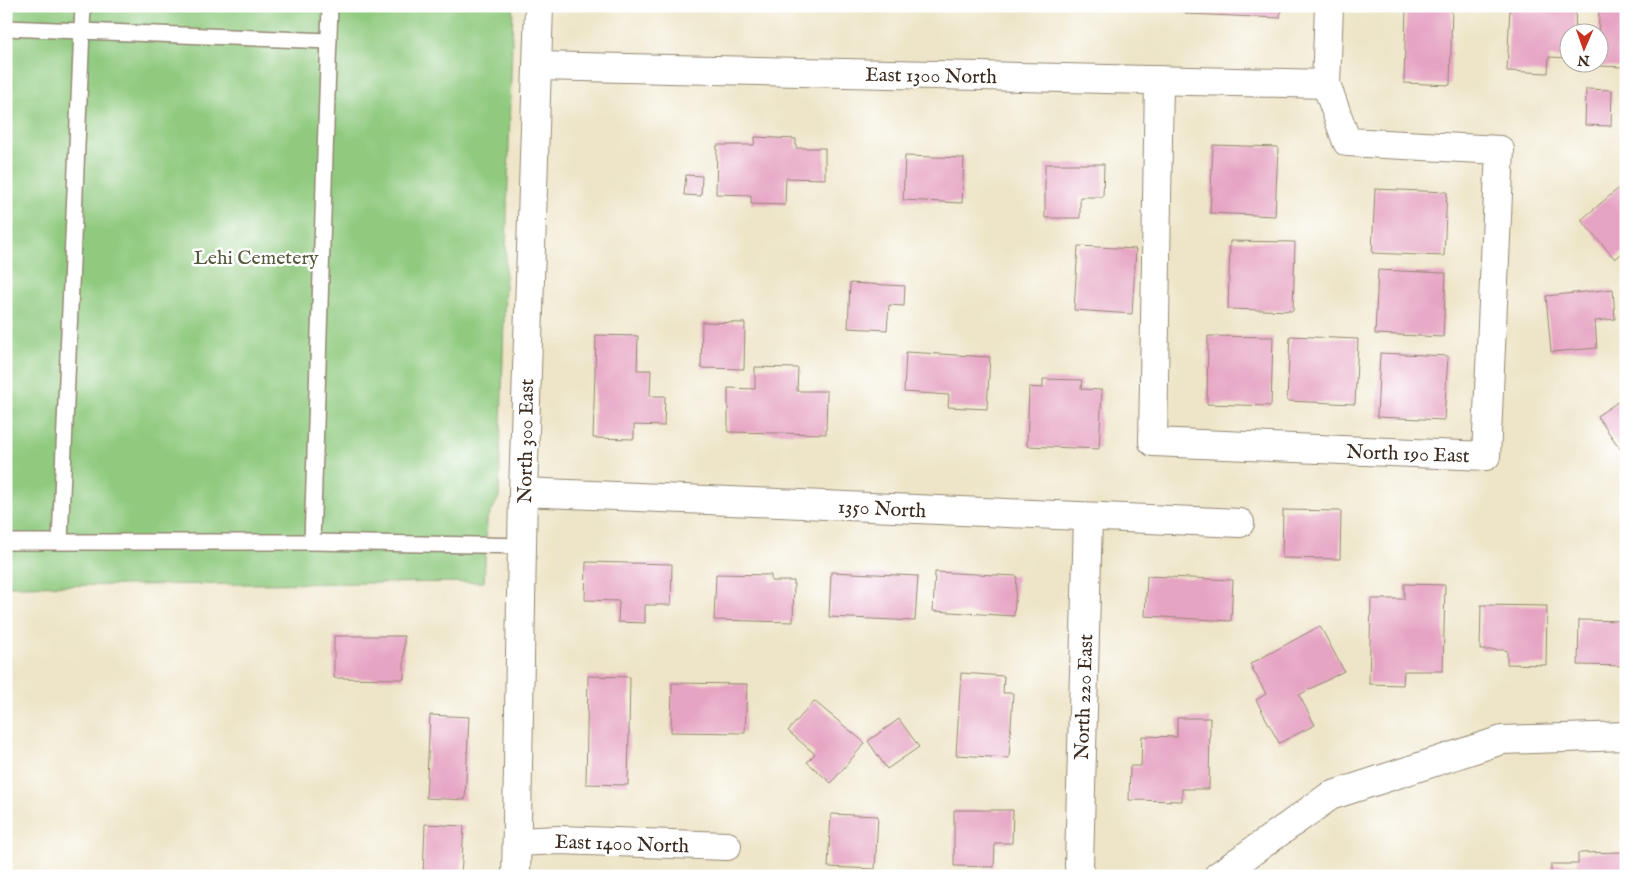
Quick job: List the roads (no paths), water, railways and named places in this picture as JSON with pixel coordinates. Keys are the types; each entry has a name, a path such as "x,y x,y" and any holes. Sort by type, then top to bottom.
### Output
{"street":[{"name":"North 300 East","path":"516,876 524,492 539,6"},
{"name":"North 190 East","path":"1159,80 1153,442 1486,456 1500,150 1347,142 1326,84 1329,6"},
{"name":"East 1300 North","path":"536,66 1326,84"},
{"name":"1350 North","path":"524,492 1240,523"},
{"name":"North 220 East","path":"1081,876 1079,866 1088,517"},
{"path":"1218,876 1330,796 1502,740 1626,736"},
{"name":"East 1400 North","path":"518,842 559,840 727,846"}],"lane":[{"path":"60,541 83,6"},
{"path":"312,542 330,6"},
{"path":"6,28 329,41"},
{"path":"6,542 312,542 524,546"}],"park label":[{"name":"Lehi Cemetery","path":"256,257"}]}
